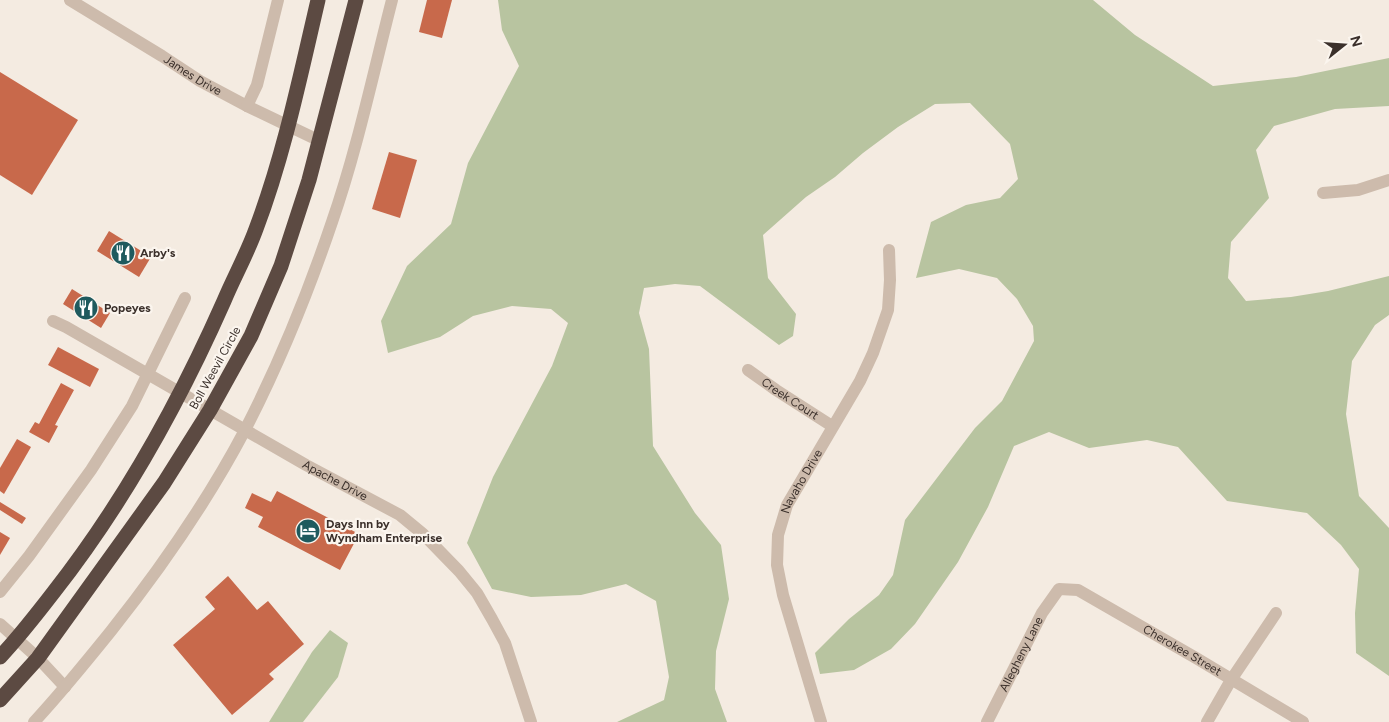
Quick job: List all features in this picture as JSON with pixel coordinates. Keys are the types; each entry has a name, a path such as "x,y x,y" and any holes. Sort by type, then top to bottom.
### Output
{"highway":[{"name":"Boll Weevil Circle","path":"0,657 16,640 70,571 114,509 181,393 239,271 271,186 288,126 318,0"},
{"name":"Boll Weevil Circle","path":"0,700 38,658 164,483 210,410 251,336 276,280 309,180 356,0"}],"street":[{"name":"James Drive","path":"70,0 200,81 320,141"},
{"path":"247,106 257,85 278,0"},
{"path":"34,722 65,687 150,582 209,494 245,430 301,306 333,221 392,0"},
{"path":"1324,193 1358,190 1389,180"},
{"name":"Navaho Drive","path":"821,722 783,595 777,565 778,535 787,505 870,360 888,310 889,250"},
{"path":"0,592 92,470 132,406 185,298"},
{"name":"Apache Drive","path":"53,321 306,465 400,515 423,534 448,559 477,593 505,643 531,722"},
{"name":"Creek Court","path":"748,370 832,426"},
{"name":"Cherokee Street","path":"1059,589 1078,590 1303,722"},
{"name":"Allegheny Lane","path":"987,722 1042,613 1059,589"},
{"path":"1207,722 1231,680 1276,613"},
{"path":"0,624 38,658 65,687"}],"green space":[{"path":"498,0 1093,0 1135,35 1213,86 1296,77 1389,58 1389,106 1335,109 1274,126 1256,150 1269,198 1231,242 1228,278 1246,301 1328,291 1389,276 1389,315 1375,325 1352,361 1346,414 1359,496 1389,528 1389,676 1356,653 1355,613 1359,569 1341,545 1307,513 1227,501 1178,447 1147,440 1089,448 1049,432 1014,446 988,507 958,562 915,624 891,649 854,670 820,674 815,653 849,619 879,595 893,575 905,520 975,428 1002,401 1034,341 1033,326 1017,299 997,278 959,269 916,278 931,222 966,205 1000,198 1018,179 1010,144 970,103 935,104 898,127 863,153 835,177 806,197 763,235 768,278 796,314 793,336 779,345 700,286 675,284 644,288 639,313 649,349 653,446 695,513 721,545 729,599 716,651 715,689 727,722 617,722 664,700 669,677 656,601 626,584 581,595 531,597 492,589 467,543 493,477 552,366 568,323 551,309 512,306 473,316 440,337 388,353 381,321 407,266 451,224 468,163 519,66 502,30"},
{"path":"330,630 348,643 338,677 303,722 269,722 312,652"}],"building":[{"path":"427,0 452,0 442,38 419,32"},
{"path":"0,72 78,120 32,195 0,175"},
{"path":"389,152 417,160 400,218 372,209"},
{"path":"109,231 151,257 139,277 97,251"},
{"name":"Popeyes","path":"72,289 110,313 101,328 63,304"},
{"path":"58,347 99,369 90,387 48,365"},
{"path":"61,383 74,390 55,425 58,426 49,443 29,432 35,422 39,424"},
{"path":"17,439 31,447 4,494 0,491 0,468"},
{"name":"Days Inn by Wyndham Enterprise","path":"277,491 359,534 340,570 258,527 263,517 245,508 252,493 271,502"},
{"path":"0,502 26,518 22,524 0,510"},
{"path":"0,532 10,538 0,555"},
{"path":"228,576 257,610 268,601 304,644 269,674 274,679 232,715 173,645 215,609 205,597"}],"place":[{"name":"Arby's","path":"123,253"},
{"name":"Popeyes","path":"86,308"},
{"name":"Days Inn by Wyndham Enterprise","path":"308,531"}]}
